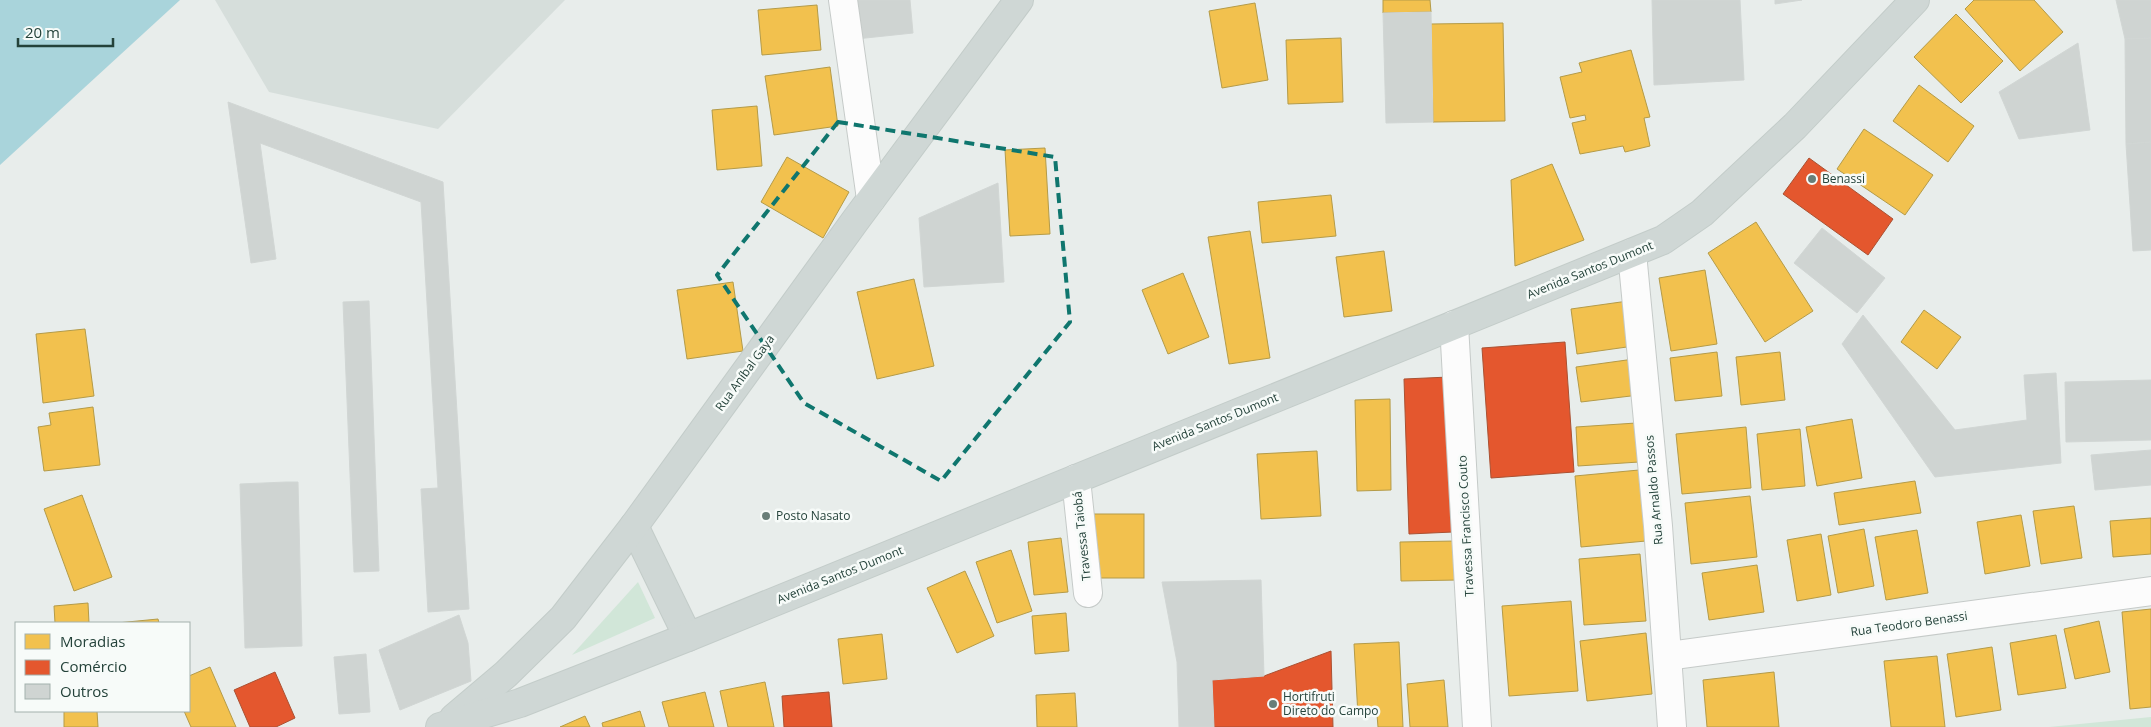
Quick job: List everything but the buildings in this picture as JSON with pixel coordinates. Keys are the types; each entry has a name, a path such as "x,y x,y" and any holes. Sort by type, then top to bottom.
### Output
{"main road":[{"name":"Rua Aníbal Gaya","path":"445,726 506,674 563,618 634,526 871,199 1019,0"},
{"name":"Avenida Santos Dumont","path":"445,726 520,703 688,637 1663,240 1702,213 1795,126 1916,0"},
{"path":"634,526 688,637"}],"street":[{"path":"843,0 871,199"},
{"name":"Rua Arnaldo Passos","path":"1632,253 1658,526 1672,727"},
{"name":"Travessa Francisco Couto","path":"1454,325 1477,727"},
{"name":"Travessa Taiobá","path":"1076,479 1088,593"},
{"name":"Rua Teodoro Benassi","path":"1668,656 2151,591"}],"highlighted area":[{"path":"838,122 1055,157 1070,322 941,481 804,403 717,275"}],"shaded area":[{"path":"215,0 565,0 438,129 269,92"}],"green space":[{"path":"638,582 655,618 572,655"},
{"path":"2151,717 2151,727 2049,727"}],"water":[{"path":"0,0 180,0 0,165"}],"place":[{"name":"Benassi","path":"1812,179"},
{"name":"Posto Nasato","path":"766,516"},
{"name":"Hortifruti Direto do Campo","path":"1273,704"}]}
